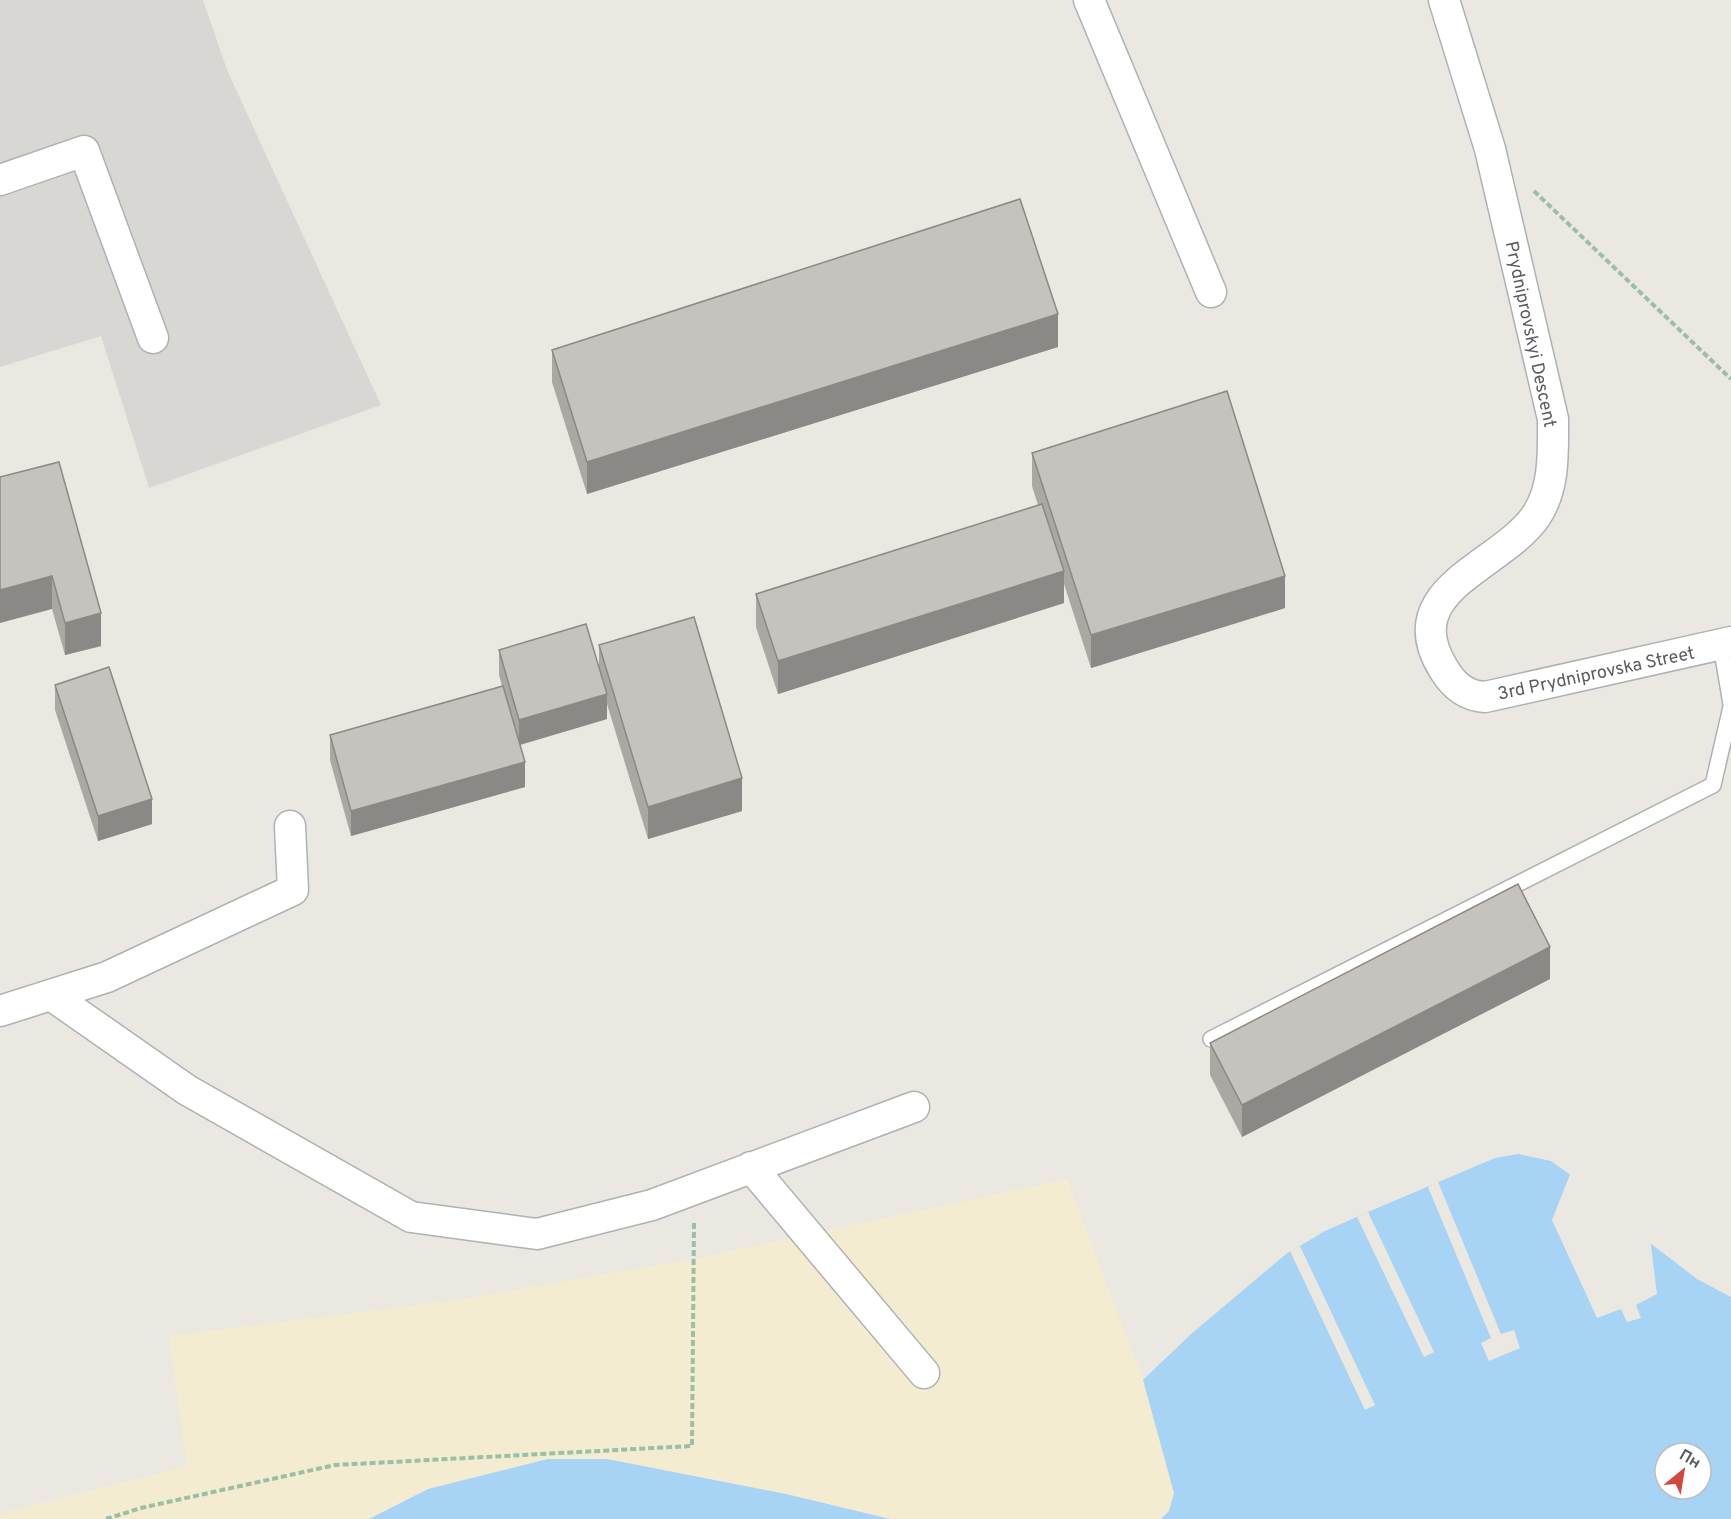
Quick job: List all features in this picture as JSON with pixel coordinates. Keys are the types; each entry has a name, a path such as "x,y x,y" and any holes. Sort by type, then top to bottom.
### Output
{"street":[{"path":"1089,0 1211,292"},
{"name":"Prydniprovskyi Descent","path":"1444,0 1490,149 1553,419 1553,462 1548,490 1536,517 1507,545 1464,575 1436,607 1429,624 1431,644 1444,669 1461,690"},
{"path":"0,180 84,151 153,338"},
{"name":"3rd Prydniprovska Street","path":"1461,690 1472,697 1485,697 1726,644"},
{"path":"0,1011 107,977 293,890 290,826"},
{"path":"51,995 187,1090 411,1217 537,1234 651,1205 914,1107"},
{"path":"751,1167 924,1373"}],"lane":[{"path":"1211,1039 1713,785 1731,706 1726,644"}],"path":[{"path":"1533,190 1731,379"},
{"path":"106,1519 141,1508 335,1465 692,1446 694,1189"}],"shaded area":[{"path":"0,0 203,0 227,70 381,405 149,488 101,336 0,367"}],"sand":[{"path":"1067,1179 1143,1380 1174,1493 1169,1511 1161,1519 890,1519 786,1494 607,1459 548,1459 428,1489 369,1519 0,1519 0,1514 187,1466 169,1336 444,1302 693,1259"}],"water":[{"path":"1518,1154 1551,1161 1601,1197 1650,1243 1697,1279 1731,1297 1731,1519 1161,1519 1169,1511 1174,1493 1143,1380 1190,1335 1286,1254 1325,1231 1495,1158"},
{"path":"548,1459 607,1459 786,1494 890,1519 369,1519 428,1489"}],"pier":[{"path":"1571,1172 1603,1195 1650,1238 1657,1294 1636,1305 1641,1318 1627,1322 1621,1309 1597,1318 1552,1220"},
{"path":"1438,1182 1501,1334 1514,1330 1520,1348 1489,1361 1481,1343 1491,1338 1428,1187"},
{"path":"1368,1212 1434,1352 1424,1357 1357,1217"},
{"path":"1300,1246 1375,1405 1365,1410 1290,1251"}],"building":[{"path":"1020,199 1058,314 587,462 552,350"},
{"path":"1227,391 1285,576 1091,635 1032,453"},
{"path":"59,462 101,613 65,623 52,576 0,590 0,477"},
{"path":"1042,504 1064,571 778,661 756,594"},
{"path":"694,617 742,778 648,807 599,645"},
{"path":"586,624 607,694 519,720 499,650"},
{"path":"109,667 152,799 98,816 55,685"},
{"path":"503,686 525,762 351,811 330,735"},
{"path":"1518,884 1550,947 1242,1105 1210,1043"}]}
